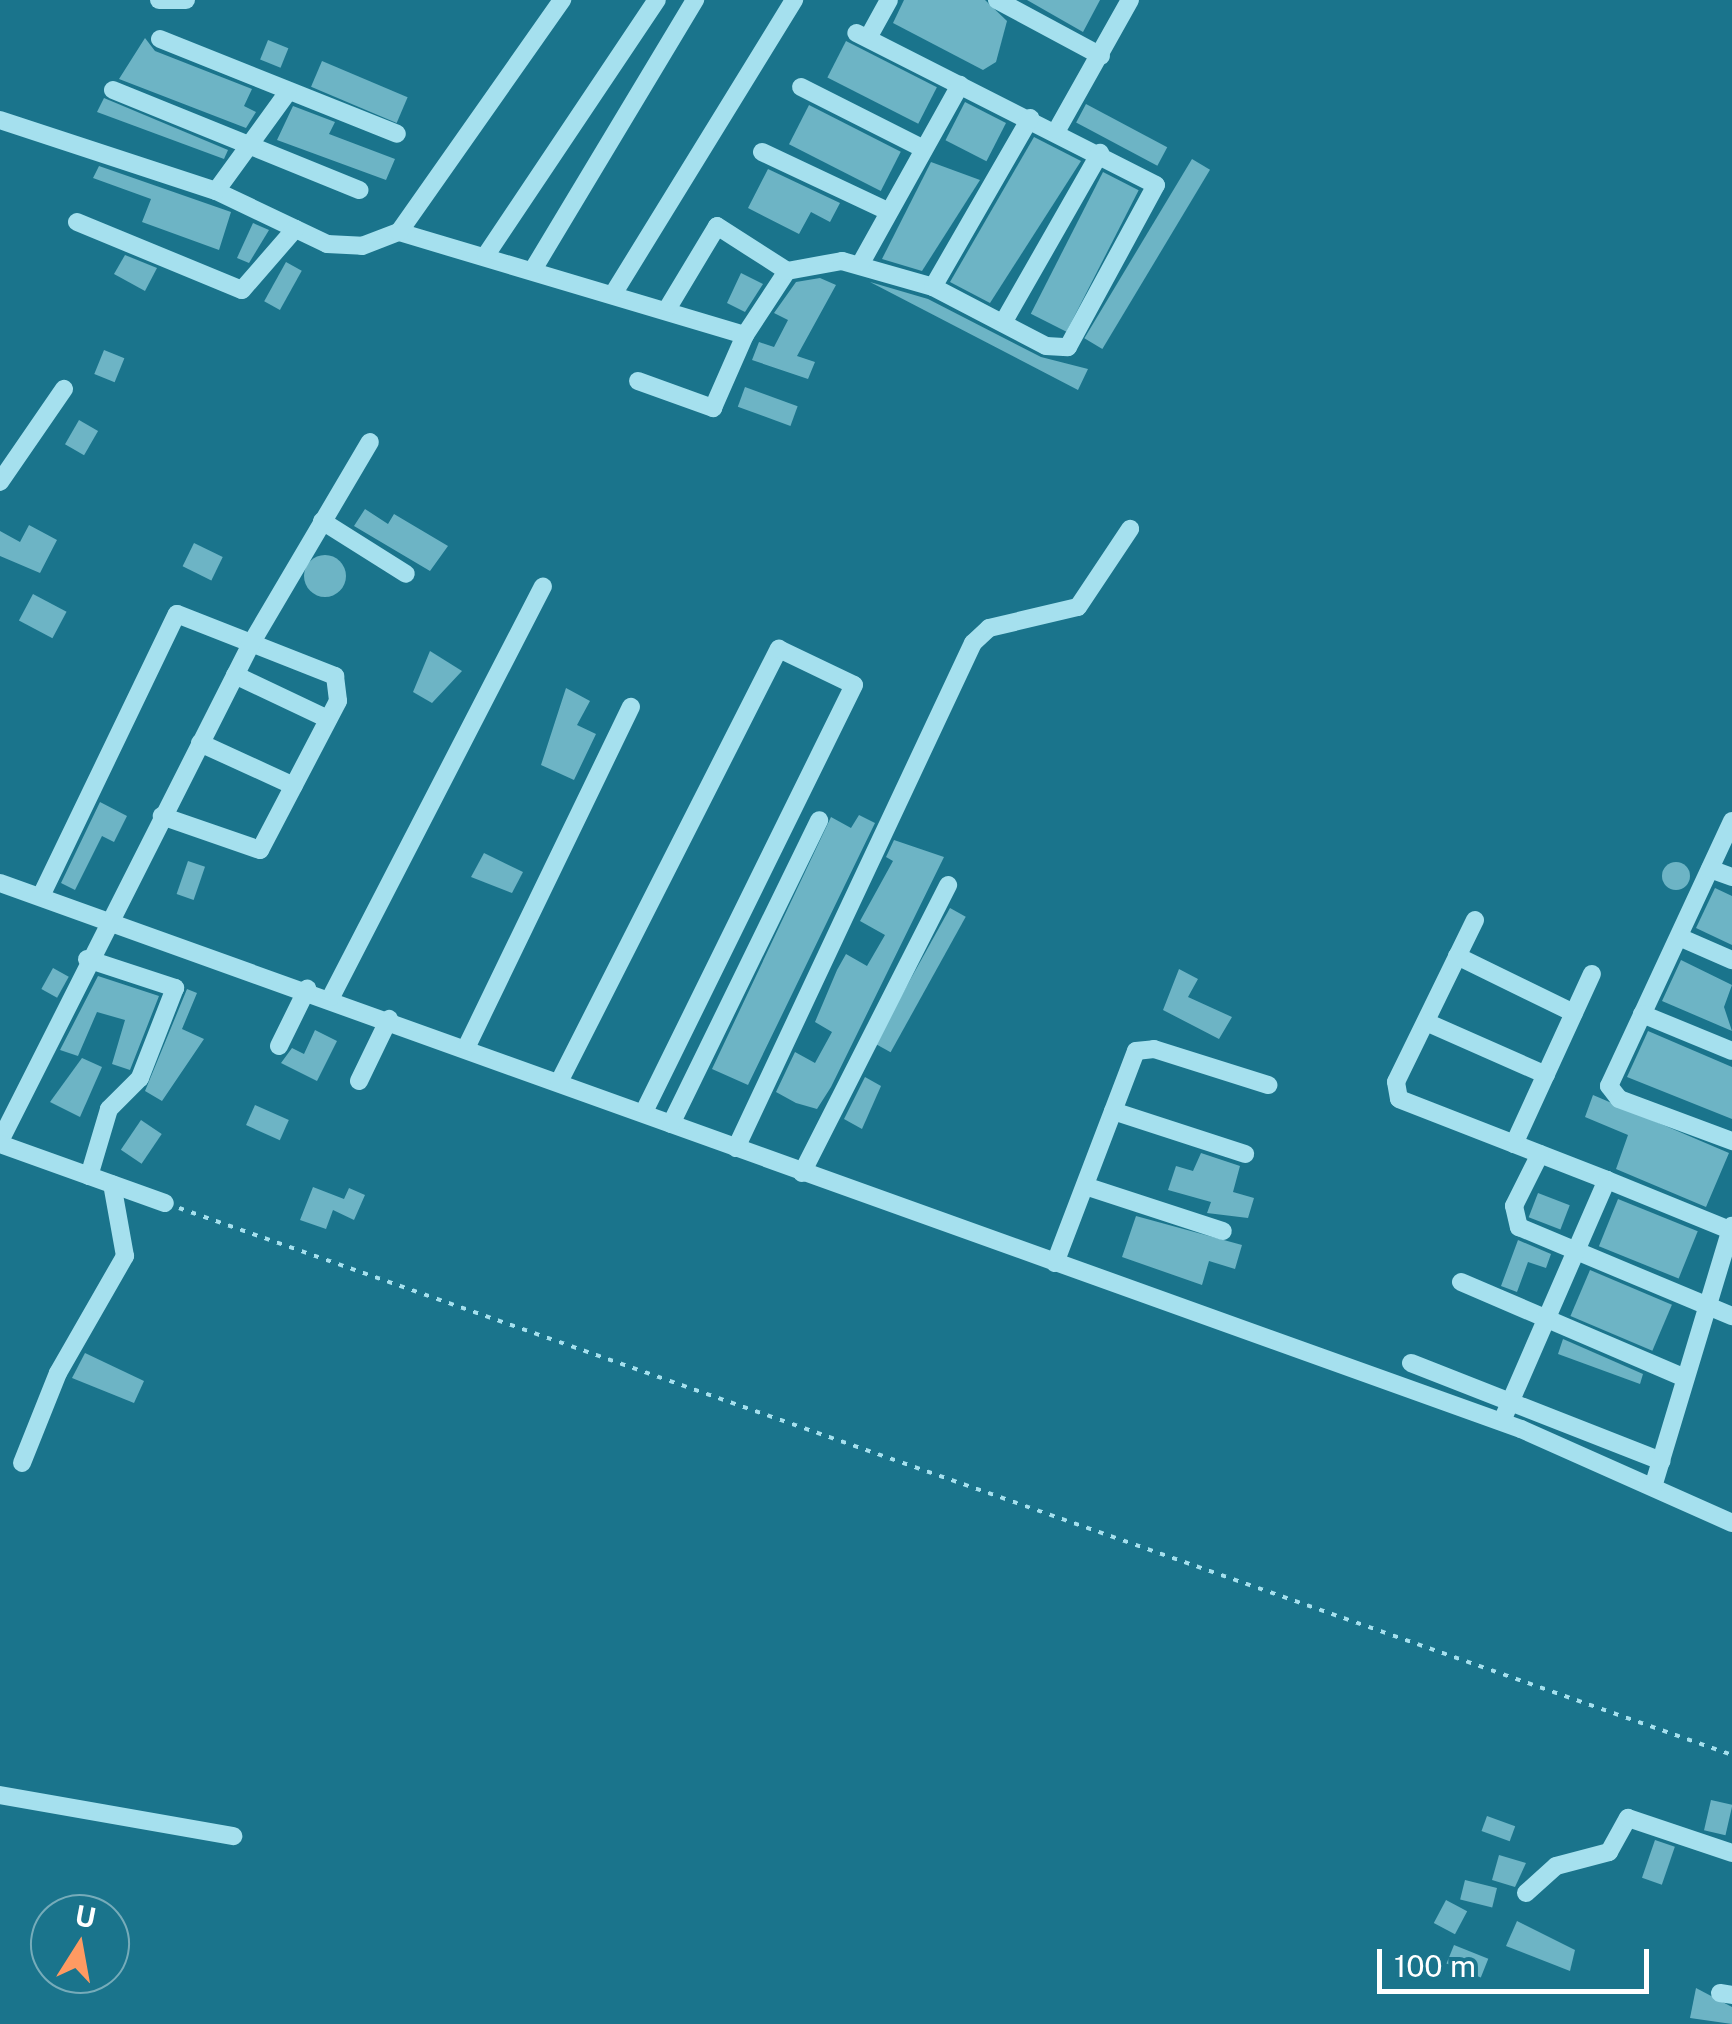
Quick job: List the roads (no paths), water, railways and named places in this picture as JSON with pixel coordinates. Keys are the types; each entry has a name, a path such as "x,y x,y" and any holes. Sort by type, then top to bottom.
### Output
{"street":[{"path":"159,0 186,0"},
{"path":"398,232 562,0"},
{"path":"486,254 657,0"},
{"path":"534,268 695,0"},
{"path":"614,291 794,0"},
{"path":"669,306 718,226 787,272 861,262 933,287 1054,349 1078,336 1158,191 1057,130 862,36 889,0"},
{"path":"997,0 1101,56"},
{"path":"1057,130 1130,0"},
{"path":"160,40 397,134"},
{"path":"861,262 885,210 960,85"},
{"path":"802,86 922,148"},
{"path":"113,90 254,144 359,190"},
{"path":"216,192 288,92"},
{"path":"933,287 1030,118"},
{"path":"0,120 216,192 295,229 346,247 398,232 669,306 745,335"},
{"path":"762,152 885,210"},
{"path":"1003,323 1100,153"},
{"path":"77,222 242,290 295,229"},
{"path":"638,381 713,408 745,335 787,272"},
{"path":"0,482 64,390"},
{"path":"165,1203 0,1142 104,925 252,642 370,442"},
{"path":"322,521 406,574"},
{"path":"736,1148 974,643 990,628 1078,607 1130,529"},
{"path":"331,998 543,586"},
{"path":"41,896 172,617 186,614 335,676 328,719 260,850 162,816"},
{"path":"559,1082 779,649 854,685 642,1113"},
{"path":"235,675 328,719"},
{"path":"466,1048 631,706"},
{"path":"200,743 294,786"},
{"path":"671,1124 818,820"},
{"path":"1732,822 1642,1014 1611,1091 1732,1141"},
{"path":"1710,869 1732,877"},
{"path":"0,883 41,896 104,925 305,996 331,998 387,1024 466,1048 802,1173 1502,1422 1732,1523"},
{"path":"802,1173 948,885"},
{"path":"1475,920 1396,1082 1399,1099 1732,1229 1654,1488"},
{"path":"1679,937 1732,960"},
{"path":"89,1176 108,1109 140,1078 175,988 90,954"},
{"path":"1458,956 1574,1013"},
{"path":"1514,1144 1592,974"},
{"path":"283,1040 305,996"},
{"path":"1642,1014 1732,1051"},
{"path":"1426,1022 1546,1075"},
{"path":"359,1081 387,1024"},
{"path":"1055,1263 1140,1048 1268,1085"},
{"path":"1113,1111 1245,1154"},
{"path":"1540,1154 1513,1218 1575,1250 1732,1316"},
{"path":"1502,1422 1606,1180"},
{"path":"22,1463 58,1373 124,1256 112,1184"},
{"path":"1084,1186 1223,1232"},
{"path":"1462,1282 1548,1314 1686,1378"},
{"path":"1411,1363 1661,1461"},
{"path":"0,1794 233,1836"},
{"path":"1526,1893 1556,1866 1609,1852 1628,1818 1732,1853"}]}
